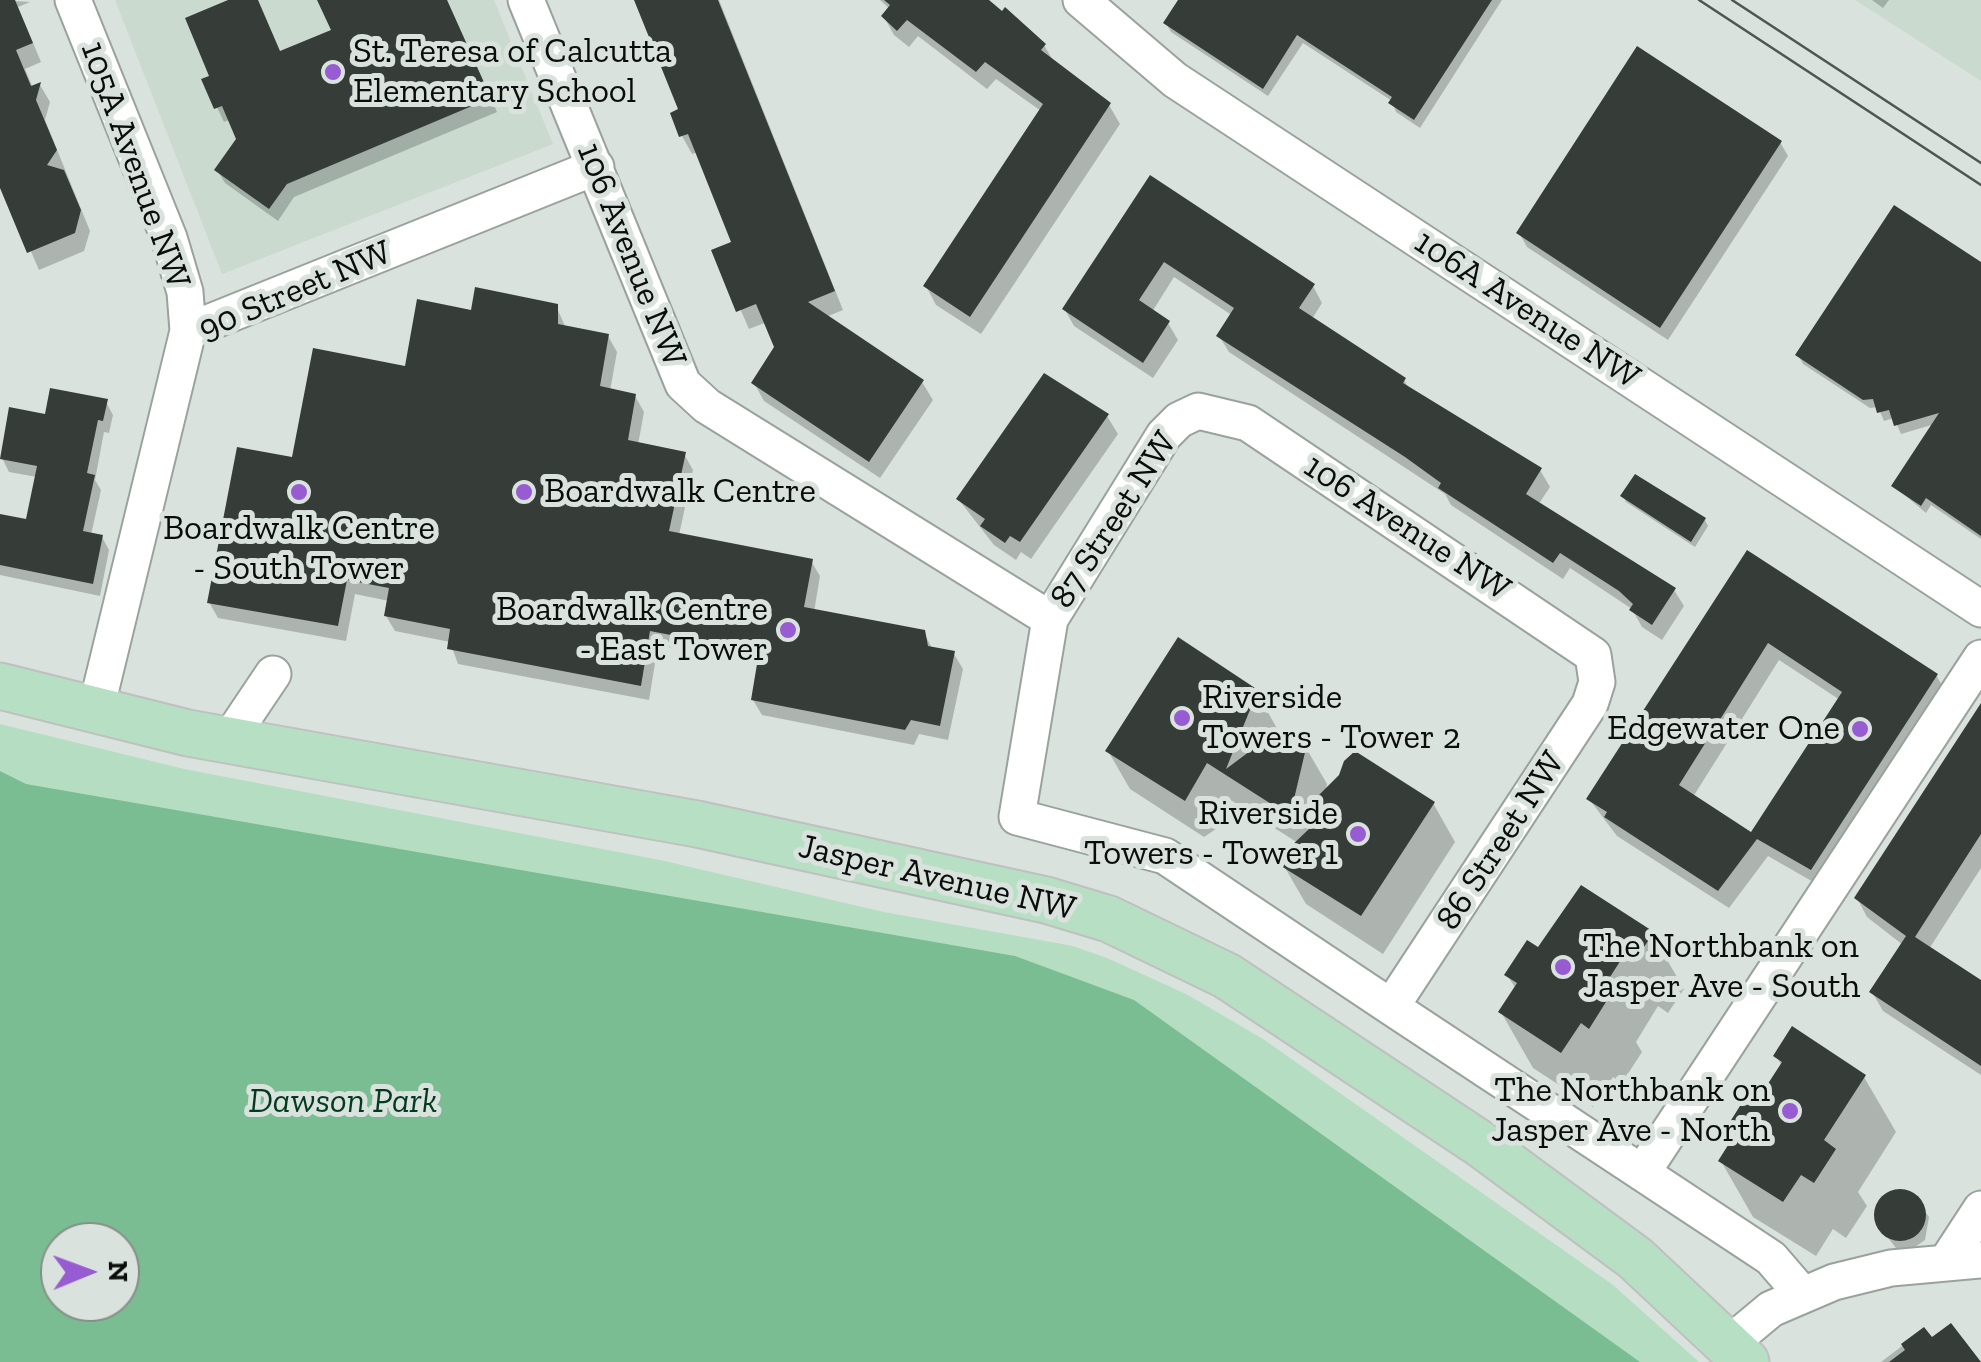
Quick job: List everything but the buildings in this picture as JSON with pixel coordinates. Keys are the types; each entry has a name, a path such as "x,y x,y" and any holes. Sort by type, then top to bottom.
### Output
{"main road":[{"name":"Jasper Avenue NW","path":"0,686 96,713 228,741 691,823 1046,900 1109,919 1227,976 1479,1142 1634,1258 1738,1353"}],"street":[{"name":"105A Avenue NW","path":"73,0 169,238 185,292 188,331"},
{"name":"106 Avenue NW","path":"526,0 683,384 707,406 1050,620"},
{"name":"106A Avenue NW","path":"1081,0 1175,80 1981,609"},
{"name":"90 Street NW","path":"96,713 188,331 596,167"},
{"name":"106 Avenue NW","path":"1198,412 1248,423 1583,645 1593,655 1597,671"},
{"name":"87 Street NW","path":"1198,412 1179,420 1164,435 1050,620 1016,817 1166,856 1392,1006"},
{"path":"1642,1173 1981,658"},
{"name":"86 Street NW","path":"1392,1006 1590,704 1597,671"},
{"path":"228,741 274,674"},
{"path":"1392,1006 1771,1258 1802,1294"},
{"path":"1738,1353 1771,1309 1802,1294 1872,1271 1964,1261 1981,1209"}],"shaded area":[{"name":"St. Teresa of Calcutta Elementary School","path":"115,0 494,0 553,144 222,274"},
{"path":"1855,0 1981,0 1981,81"}],"green space":[{"path":"0,724 184,769 660,860 884,912 1073,946 1107,958 1188,995 1263,1039 1613,1285 1699,1362 1590,1362 0,806"},
{"name":"Dawson Park","path":"0,771 26,784 1015,956 1134,1000 1640,1362 0,1362"}],"tram line":[{"path":"1699,0 1981,185"},
{"path":"1732,0 1981,163"}],"place":[{"name":"St. Teresa of Calcutta Elementary School","path":"333,72"},
{"name":"Boardwalk Centre - South Tower","path":"299,492"},
{"name":"Boardwalk Centre","path":"524,492"},
{"name":"Boardwalk Centre - East Tower","path":"788,630"},
{"name":"Riverside Towers - Tower 2","path":"1182,718"},
{"name":"Edgewater One","path":"1860,729"},
{"name":"Riverside Towers - Tower 1","path":"1358,834"},
{"name":"The Northbank on Jasper Ave - South","path":"1563,967"},
{"name":"The Northbank on Jasper Ave - North","path":"1790,1111"}]}
